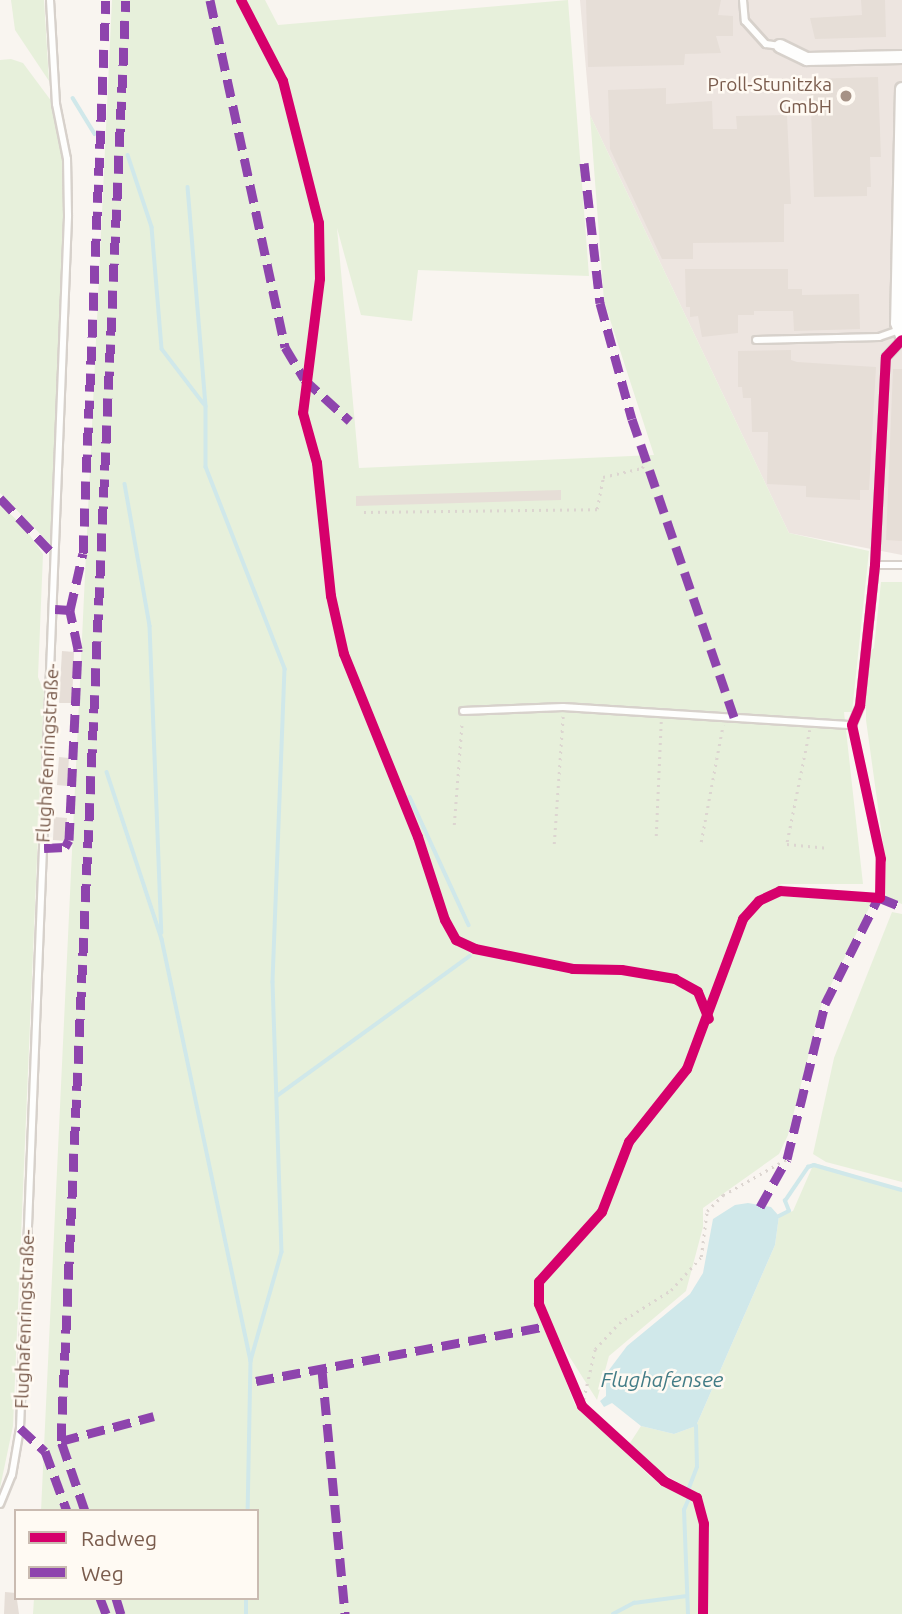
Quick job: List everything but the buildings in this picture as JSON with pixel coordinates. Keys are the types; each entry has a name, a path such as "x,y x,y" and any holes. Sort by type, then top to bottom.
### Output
{"street":[{"path":"780,46 807,59 902,57"},
{"path":"901,335 902,89"}],"lane":[{"name":"Flughafenringstraße-","path":"0,1504 12,1475 20,1429 68,215 67,159 56,104 50,0"},
{"path":"743,0 745,21 766,44 780,46"},
{"path":"756,340 901,335"},
{"path":"463,710 563,708 852,725 856,715 875,565 886,357 901,335"},
{"path":"875,565 902,565"}],"path":[{"path":"364,512 597,509 603,477 642,468 648,458"},
{"path":"554,844 563,708"},
{"path":"454,825 463,710"},
{"path":"656,836 662,714"},
{"path":"701,842 724,718"},
{"path":"811,723 787,844 829,848"},
{"path":"582,1406 595,1349 619,1323 671,1290 701,1257 707,1211 723,1195 787,1159"}],"shaded area":[{"path":"580,0 902,0 902,555 789,533 590,115"}],"green space":[{"path":"11,0 44,0 49,81 15,30"},
{"path":"112,0 265,0 278,25 568,0 589,276 418,270 412,321 361,315 337,228 359,468 654,455 604,301 590,115 789,533 869,551 852,712 844,712 863,884 779,884 800,893 873,900 822,1003 788,1135 779,1154 703,1208 703,1227 686,1291 609,1356 597,1400 555,1334 548,1335 575,1405 652,1478 682,1494 683,1485 660,1472 630,1443 641,1426 674,1434 696,1426 775,1245 779,1216 793,1211 814,1163 902,1189 902,1614 33,1614 34,1600 259,1600 259,1509 41,1509"},
{"path":"11,59 23,63 52,102 63,155 64,210 50,544 0,493 0,60"},
{"path":"0,504 24,527 43,554 38,677 44,692 13,1426 0,1488"},
{"path":"881,582 902,582 902,904 888,899 885,893 886,865 866,720 866,654 874,648"},
{"path":"892,912 902,914 902,1182 826,1162 813,1154 834,1058"}],"water":[{"name":"Flughafensee","path":"748,1203 771,1207 779,1216 775,1245 696,1426 674,1434 641,1426 612,1403 604,1407 600,1401 606,1396 606,1374 627,1346 690,1294 703,1273 713,1219 735,1205"}],"waterway":[{"path":"73,98 95,134"},
{"path":"128,155 152,227 162,349 204,404"},
{"path":"188,187 206,406 206,467 285,669 273,982 282,1252 251,1361"},
{"path":"125,484 150,626 162,933"},
{"path":"107,772 162,939 251,1361 248,1509"},
{"path":"410,797 469,925"},
{"path":"277,1096 470,956"},
{"path":"779,1216 789,1211 785,1201 808,1167 814,1165 902,1190"},
{"path":"689,1488 697,1467 696,1426"},
{"path":"688,1614 684,1510 689,1498"},
{"path":"613,1614 634,1603 687,1596"},
{"path":"246,1600 246,1614"}],"marked path":[{"path":"55,609 70,610 83,553 106,0"},
{"path":"84,1509 61,1441 126,0"},
{"path":"210,0 285,347 304,379 350,421"},
{"path":"584,163 600,303 632,419 735,719"},
{"path":"0,498 55,556"},
{"path":"44,848 65,847 69,840 78,649 70,610"},
{"path":"760,1207 787,1159 825,1004 881,892"},
{"path":"880,898 902,907"},
{"path":"256,1381 548,1326"},
{"path":"322,1370 345,1614"},
{"path":"61,1441 154,1416"},
{"path":"20,1428 45,1451 66,1509"},
{"path":"101,1600 106,1614"},
{"path":"117,1600 121,1614"}],"cycle path":[{"path":"241,0 283,81 319,223 320,279 303,413 317,463 331,596 344,654 418,837 445,920 456,940 475,949 573,969 622,970 675,979 698,992 709,1019"},
{"path":"703,1614 704,1524 697,1498 664,1481 582,1406 539,1304 539,1282 602,1212 629,1142 687,1069 743,919 759,901 780,891 880,898 881,859 852,725 860,706 875,565 886,357 902,340"}],"place":[{"name":"Proll-Stunitzka GmbH","path":"846,96"}]}
